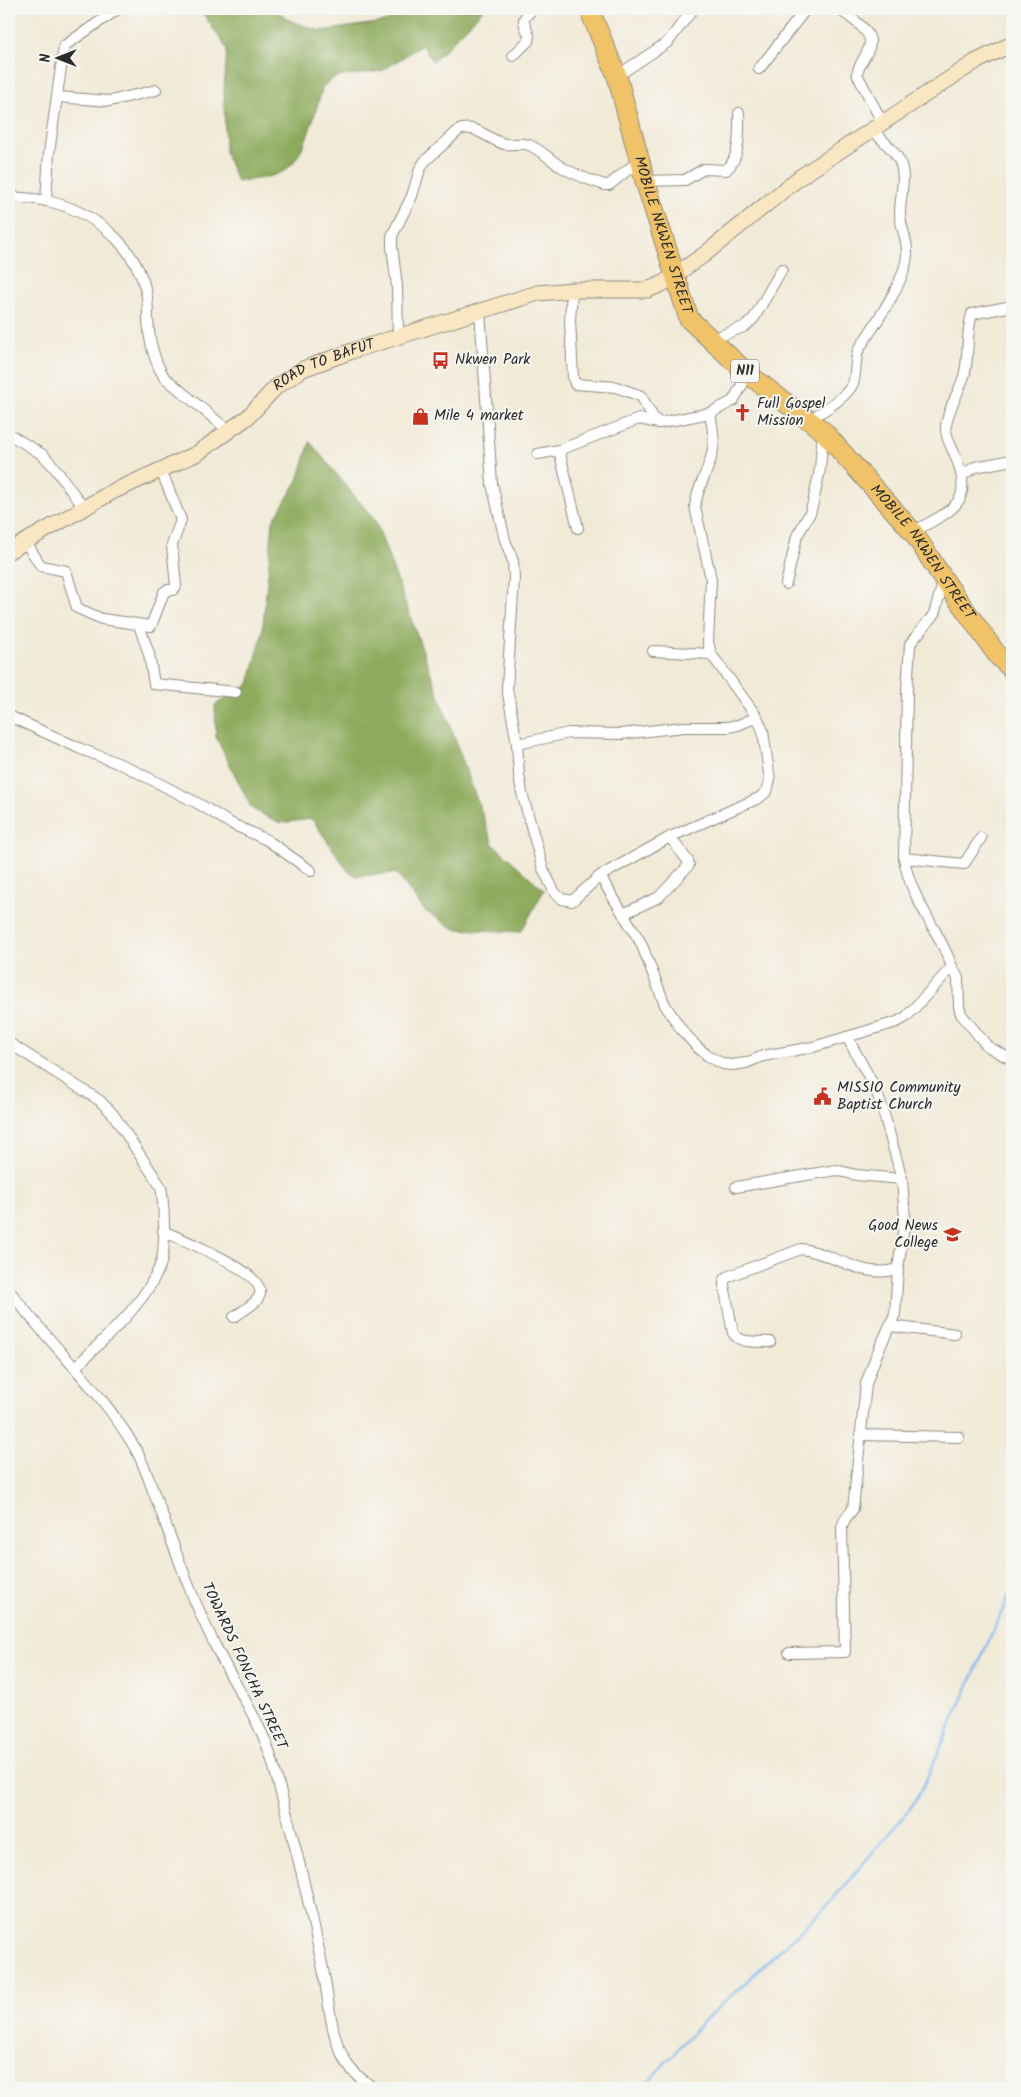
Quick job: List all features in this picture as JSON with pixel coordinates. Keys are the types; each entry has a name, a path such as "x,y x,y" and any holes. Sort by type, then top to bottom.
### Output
{"highway":[{"name":"MOBILE NKWEN STREET","path":"589,9 616,76 645,181 689,319 748,374 816,426 913,532 944,580 998,656 1012,669"}],"street":[{"path":"46,201 48,153 64,46 118,9"},
{"path":"513,56 528,42 529,36 523,23 524,19 534,9"},
{"path":"616,76 668,42 693,9"},
{"path":"759,69 806,9"},
{"path":"786,584 797,536 810,512 820,469 816,426 848,393 853,384 856,355 893,293 905,264 906,245 900,212 902,182 899,159 877,126 857,74 858,66 870,45 869,38 866,32 839,9"},
{"name":"ROAD TO BAFUT","path":"9,550 112,492 196,454 257,409 272,390 303,369 538,293 572,290 647,290 662,284 705,254 800,177 975,62 1012,44"},
{"path":"57,97 110,101 156,90"},
{"path":"645,181 685,180 704,170 726,170 730,168 737,149 738,112"},
{"path":"398,337 397,286 392,236 412,196 420,169 425,161 459,130 466,127 473,128 497,142 529,145 564,169 604,186 609,186 640,160"},
{"path":"9,197 46,201 63,206 82,214 106,229 122,243 132,256 147,293 152,350 157,366 164,377 229,431"},
{"path":"710,340 746,326 754,318 782,269"},
{"path":"572,290 570,320 573,378 575,384 616,387 641,396 649,412 659,423"},
{"path":"913,532 954,509 962,492 964,475 948,439 946,424 965,374 972,314 1012,306"},
{"path":"480,311 492,484 513,562 514,578 507,688 517,744 519,775 522,793 543,869 555,893 562,899 572,901 600,876 670,837 759,798 767,790 770,780 769,764 763,731 757,717 711,654 708,642 712,580 696,507 696,495 713,449 714,438 710,413"},
{"path":"538,454 559,450 639,419 659,423 710,413 732,400 748,374"},
{"path":"9,434 43,456 54,467 84,508"},
{"path":"559,450 578,528"},
{"path":"964,475 975,467 1012,460"},
{"path":"25,541 41,566 66,571 77,608 102,619 151,626 164,592 173,590 176,586 172,545 181,520 161,470"},
{"path":"944,580 934,614 910,644 907,691 904,858 909,882 946,950 958,978 961,1014 987,1046 1012,1060"},
{"path":"139,625 149,654 154,684 236,692"},
{"path":"653,651 711,654"},
{"path":"9,716 81,749 125,766 199,804 230,823 267,840 311,871"},
{"path":"517,744 569,733 621,734 684,727 728,727 757,717"},
{"path":"623,914 659,897 689,865 670,837"},
{"path":"904,858 964,864 981,838"},
{"path":"600,876 641,943 665,1005 681,1029 697,1047 708,1056 723,1064 733,1065 897,1022 906,1017 952,967"},
{"path":"789,1654 845,1652 842,1528 845,1519 853,1509 868,1375 890,1326 897,1303 898,1269 905,1219 902,1178 882,1107 875,1088 847,1036"},
{"path":"9,1043 99,1100 113,1114 161,1186 163,1231 161,1263 143,1296 118,1325 76,1367"},
{"path":"736,1187 836,1170 856,1175 902,1178"},
{"path":"163,1231 221,1257 258,1284 259,1297 234,1317"},
{"path":"770,1342 737,1339 733,1333 724,1285 724,1280 729,1276 801,1249 852,1267 873,1272 886,1272 898,1269"},
{"name":"TOWARDS FONCHA STREET","path":"9,1290 36,1326 76,1367 109,1410 136,1450 200,1614 263,1735 273,1762 307,1897 323,1970 329,2008 339,2045 348,2065 374,2088"},
{"path":"890,1326 955,1334"},
{"path":"860,1435 959,1437"}],"green space":[{"path":"200,9 274,9 291,21 320,31 384,22 420,9 484,9 433,62 422,45 382,71 336,77 323,86 303,146 290,166 272,176 237,182 225,152 224,88 227,49"},
{"path":"310,442 376,522 493,844 544,890 521,932 455,929 425,911 396,873 357,876 348,871 312,819 280,823 252,809 216,737 215,705 249,684 262,635 273,521 298,480"}],"waterway":[{"path":"642,2088 700,2025 825,1908 910,1809 922,1789 1012,1589"}],"place":[{"name":"Nkwen Park","path":"441,360"},
{"name":"Full Gospel Mission","path":"743,413"},
{"name":"Mile 4 market","path":"420,416"},
{"name":"MISSIO Community Baptist Church","path":"823,1097"},
{"name":"Good News College","path":"952,1235"}]}
